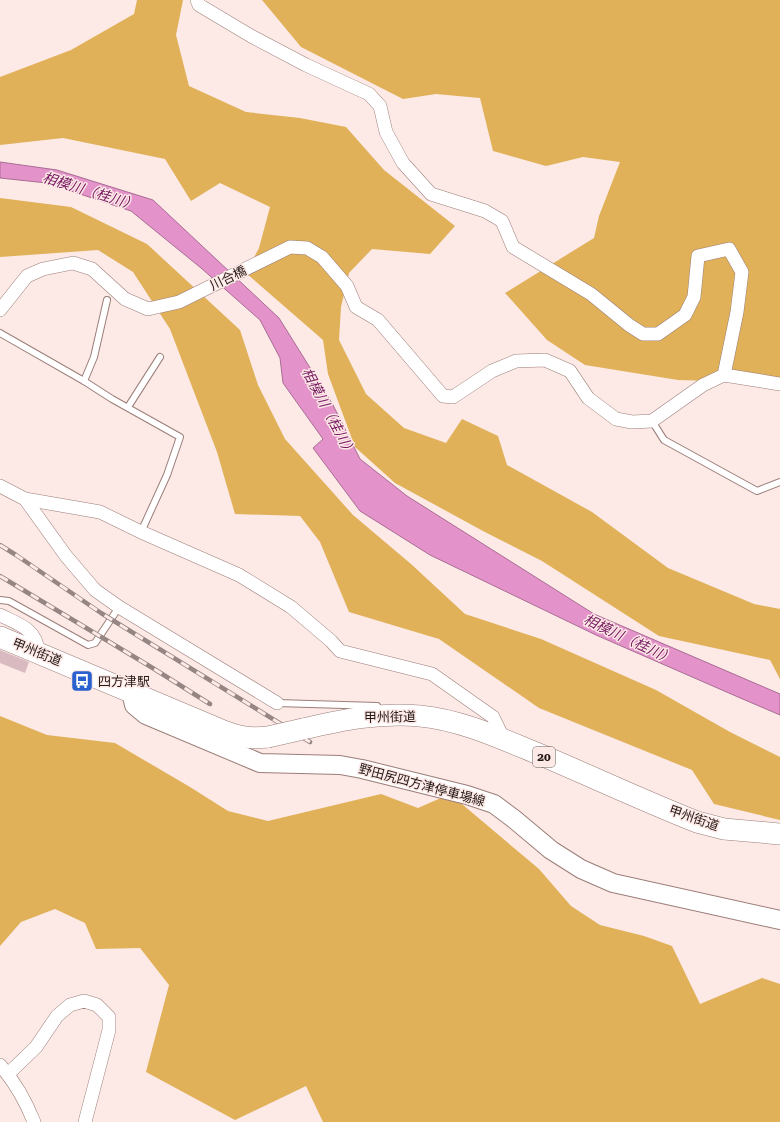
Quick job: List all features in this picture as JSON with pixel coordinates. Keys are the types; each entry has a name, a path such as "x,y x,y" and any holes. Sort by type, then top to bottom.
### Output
{"highway":[{"name":"甲州街道","path":"0,637 226,732 242,737 268,737 344,719 397,712 439,719 468,726 504,740 697,822 724,829 780,834"}],"main road":[{"name":"野田尻四方津停車場線","path":"131,692 134,705 146,714 260,763 340,765 362,768 467,794 494,804 551,850 581,869 613,883 780,920"}],"street":[{"path":"197,0 199,4 251,36 306,65 369,94 380,106 386,132 403,163 431,194 485,211 502,221 513,247 591,294 628,325 643,334 658,334 685,315 694,297 698,256 729,250 742,272 736,318 724,375"},
{"name":"川合橋","path":"0,310 28,276 43,269 73,263 92,269 125,299 148,309 179,302 290,247 307,248 322,257 347,286 356,307 378,320 442,396 453,397 492,371 516,361 545,360 570,371 588,398 616,419 632,422 652,421"},
{"path":"652,421 703,385 724,375 780,384"},
{"path":"0,486 25,499 100,512 141,532 239,575 291,608 331,641 340,651 432,674 493,717 504,740"},
{"path":"25,499 66,556 95,590 277,703"},
{"path":"0,615 27,629 35,638 38,645 38,652"},
{"path":"34,1122 29,1109 4,1070 36,1047 57,1016 70,1006 84,1001 97,1005 109,1017 109,1030 88,1121"}],"lane":[{"path":"84,381 94,357 107,300"},
{"path":"0,333 180,437 167,475 141,532"},
{"path":"128,407 160,357"},
{"path":"652,421 664,440 757,491 780,482"},
{"path":"0,600 10,601 88,645 95,643 119,606"},
{"path":"277,703 383,706"}],"shaded area":[{"path":"137,0 183,0 176,35 189,86 246,112 300,118 346,127 384,170 455,226 430,254 372,249 349,273 341,307 339,340 366,394 404,428 446,443 462,419 498,436 507,465 592,512 668,568 754,604 780,609 780,679 770,660 659,636 542,561 395,483 355,447 328,374 323,340 246,273 259,248 270,207 220,183 191,201 165,159 63,138 0,145 0,77 71,50 134,14"},
{"path":"262,0 780,0 780,383 678,380 585,365 547,340 505,293 594,238 599,216 620,162 583,157 546,166 493,151 480,98 436,94 403,99 301,47"},
{"path":"0,198 71,207 147,244 240,330 258,385 285,439 353,515 411,564 465,614 541,639 656,690 730,732 780,757 780,820 714,804 692,770 539,708 439,639 349,612 320,542 300,516 235,514 217,452 170,329 133,272 98,250 0,257"},
{"path":"0,716 47,735 115,743 228,811 268,821 381,794 418,808 450,794 539,869 571,906 600,925 644,936 672,946 700,1004 762,978 780,984 780,1122 323,1122 306,1086 235,1120 146,1072 169,985 140,948 96,949 85,923 55,909 21,922 0,946"}],"water":[{"name":"相模川（桂川）","path":"0,162 57,170 153,200 279,318 332,403 360,459 407,496 594,614 780,694 780,715 596,635 430,555 360,511 313,448 323,439 283,383 280,358 260,320 201,268 131,211 47,183 0,178"}],"building":[{"path":"0,650 29,662 25,673 0,663"}],"railway":[{"path":"0,545 101,613 310,742"},
{"path":"0,576 210,704"}],"place":[{"name":"四方津駅","path":"82,681"}]}
